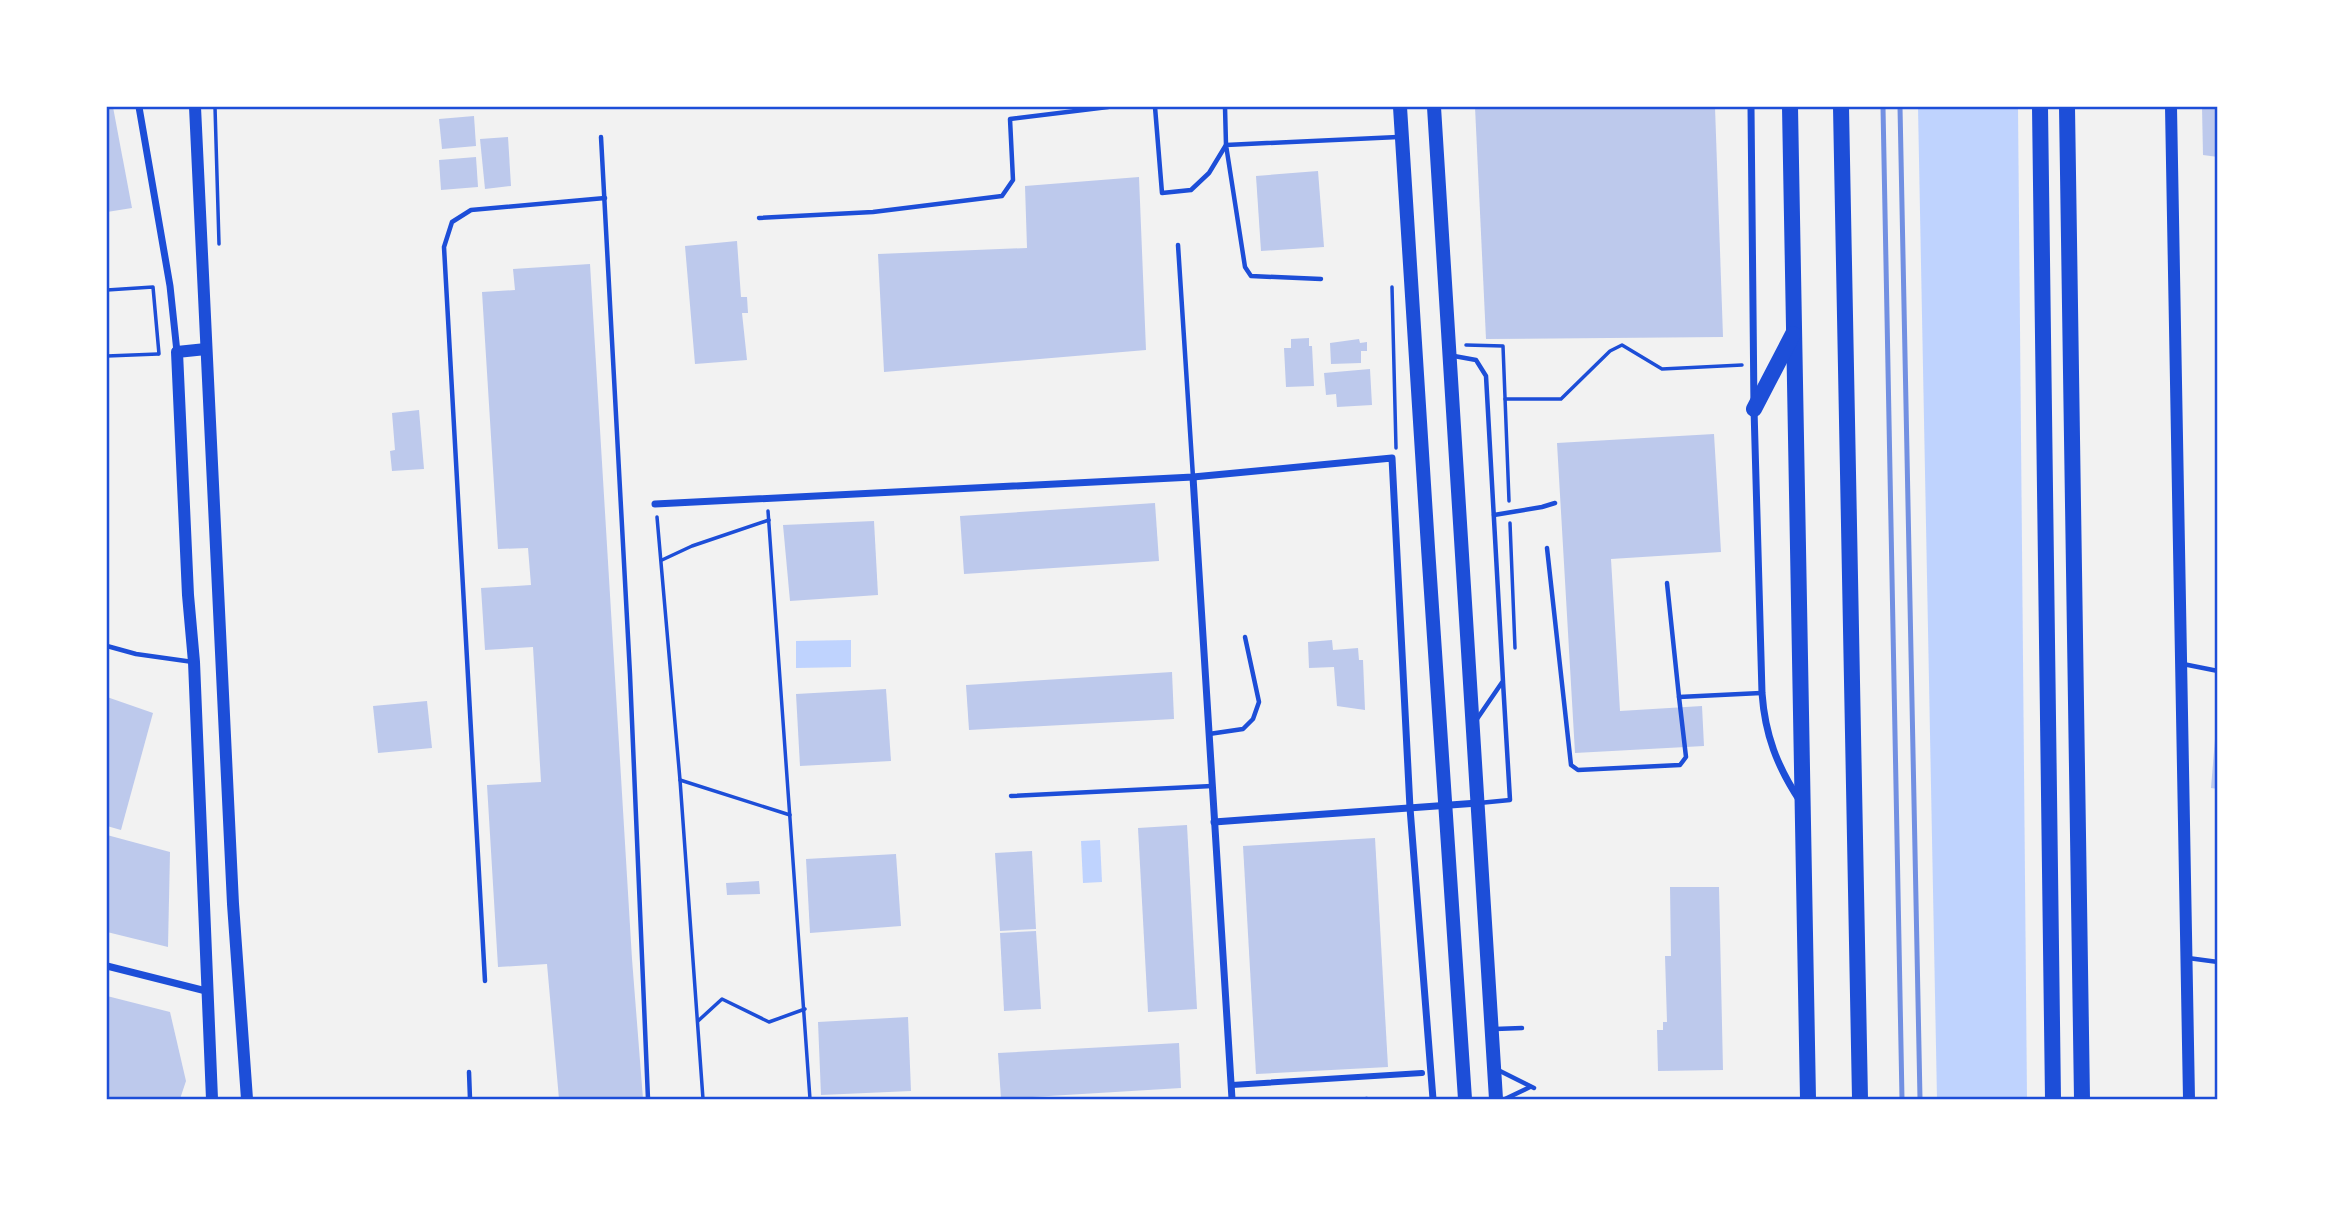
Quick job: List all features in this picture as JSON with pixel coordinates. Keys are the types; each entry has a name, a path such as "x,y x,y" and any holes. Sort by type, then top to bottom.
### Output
{"highway":[{"path":"1790,107 1808,1099"},
{"path":"1841,107 1860,1099"},
{"path":"2039,107 2053,1099"},
{"path":"2067,107 2082,1099"},
{"path":"1754,409 1794,332"}],"main road":[{"path":"1401,107 1465,1099"},
{"path":"1434,107 1496,1099"},
{"path":"1457,1099 1464,1074"}],"street":[{"path":"139,107 170,286 177,352 188,595 194,662 212,1099"},
{"path":"195,107 233,904 247,1099"},
{"path":"1751,107 1754,409 1762,693 1769,738 1783,775 1803,806"},
{"path":"2171,107 2189,1099"},
{"path":"177,352 206,349"},
{"path":"655,504 1193,477 1392,458 1410,808 1433,1099"},
{"path":"1193,477 1232,1099"},
{"path":"1213,822 1478,803"},
{"path":"107,966 206,991"},
{"path":"1232,1084 1422,1073"}],"lane":[{"path":"759,218 873,212 1002,196 1013,180 1010,119 1108,107"},
{"path":"1156,107 1162,193 1191,190 1209,173 1226,145"},
{"path":"1226,107 1226,145 1245,267 1251,276 1321,279"},
{"path":"601,137 630,674 648,1099"},
{"path":"1226,145 1403,137"},
{"path":"485,981 444,247 452,222 471,210 605,198"},
{"path":"1178,245 1193,477"},
{"path":"1451,355 1476,360 1486,376 1510,800 1478,803"},
{"path":"1493,515 1542,508 1555,503"},
{"path":"1547,548 1571,765 1578,770 1680,765 1686,757 1667,583"},
{"path":"1208,734 1243,729 1253,719 1259,702 1245,637"},
{"path":"107,646 136,654 194,662"},
{"path":"2183,664 2218,671"},
{"path":"1473,726 1503,681"},
{"path":"1679,697 1762,693"},
{"path":"1011,796 1212,786"},
{"path":"2187,957 2218,962"},
{"path":"1492,1029 1522,1028"},
{"path":"1494,1068 1533,1087 1505,1099"},
{"path":"469,1072 470,1099"}],"path":[{"path":"107,290 153,287 159,354"},
{"path":"1505,400 1561,399 1610,351 1622,345 1662,369 1754,365"},
{"path":"107,356 177,352"},
{"path":"767,499 810,1099"},
{"path":"655,504 680,780 703,1099"},
{"path":"662,560 692,546 769,520"},
{"path":"680,780 790,814"},
{"path":"698,1021 722,999 769,1022 805,1009"}],"water":[{"path":"1918,107 2018,107 2027,1099 1937,1099"},
{"path":"851,640 851,667 796,668 796,641"},
{"path":"1100,840 1102,882 1083,883 1081,841"}],"building":[{"path":"107,107 113,107 132,208 107,212"},
{"path":"1475,107 1715,107 1723,337 1486,339"},
{"path":"2202,107 2218,107 2218,157 2203,155"},
{"path":"474,116 476,146 442,149 439,119"},
{"path":"508,137 511,186 485,189 480,139"},
{"path":"476,157 478,187 441,190 439,160"},
{"path":"1318,171 1324,247 1261,251 1256,176"},
{"path":"1139,177 1146,350 884,372 878,254 1027,248 1025,186"},
{"path":"737,241 741,297 747,297 748,313 742,313 747,360 695,364 685,246"},
{"path":"590,264 632,959 643,1099 559,1099 547,964 498,967 487,785 541,782 533,647 485,650 481,588 531,585 528,548 498,549 482,292 515,290 513,269"},
{"path":"1309,338 1309,346 1312,346 1314,386 1286,387 1284,348 1291,348 1291,339"},
{"path":"1359,339 1360,343 1367,342 1367,351 1361,351 1361,363 1331,364 1330,343"},
{"path":"1370,369 1372,405 1337,407 1336,394 1326,395 1324,373"},
{"path":"419,410 424,469 392,471 390,451 395,450 392,413"},
{"path":"1714,434 1721,552 1611,559 1620,711 1702,706 1704,746 1575,753 1557,443"},
{"path":"1155,503 1159,561 964,574 960,516"},
{"path":"874,521 878,595 790,601 783,525"},
{"path":"1332,640 1333,650 1358,648 1359,660 1363,660 1365,710 1337,706 1334,667 1309,668 1308,642"},
{"path":"1172,672 1174,719 969,730 966,685"},
{"path":"886,689 891,761 800,766 796,694"},
{"path":"107,697 153,713 121,830 107,826"},
{"path":"427,701 432,748 378,753 373,706"},
{"path":"2215,739 2218,739 2218,789 2211,788"},
{"path":"1187,825 1197,1009 1148,1012 1138,828"},
{"path":"107,835 170,852 168,947 107,932"},
{"path":"1375,838 1388,1067 1256,1074 1243,846"},
{"path":"1032,851 1036,929 1000,931 995,853"},
{"path":"896,854 901,926 810,933 806,859"},
{"path":"759,881 760,894 727,895 726,883"},
{"path":"1670,887 1719,887 1723,1070 1658,1071 1657,1030 1663,1030 1663,1022 1667,1022 1665,956 1671,956"},
{"path":"1036,931 1041,1009 1004,1011 1000,933"},
{"path":"107,996 170,1012 186,1081 180,1099 107,1099"},
{"path":"908,1017 911,1091 821,1095 818,1022"},
{"path":"1179,1043 1181,1088 1001,1099 998,1053"}],"railway":[{"path":"1883,107 1902,1099"},
{"path":"1900,107 1920,1099"}]}
